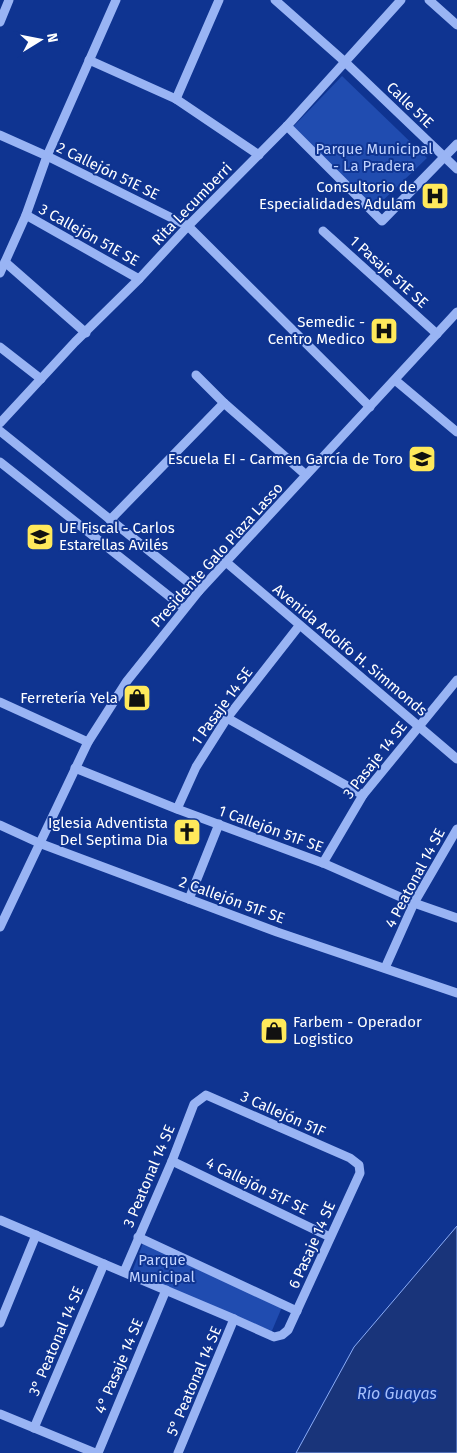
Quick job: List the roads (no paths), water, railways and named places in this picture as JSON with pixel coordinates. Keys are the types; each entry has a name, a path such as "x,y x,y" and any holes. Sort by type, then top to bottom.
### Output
{"street":[{"path":"0,22 9,0"},
{"path":"0,273 26,215 47,156 116,0"},
{"path":"176,99 219,0"},
{"name":"Calle 51E","path":"275,0 344,61 457,169"},
{"name":"Rita Lecumberri","path":"0,423 188,226 287,126 400,0"},
{"path":"429,0 457,25"},
{"path":"89,60 176,99 259,155"},
{"path":"287,126 382,221 457,144"},
{"name":"2 Callejón 51E SE","path":"0,135 47,156 188,226 370,407"},
{"name":"3 Callejón 51E SE","path":"26,215 139,279"},
{"name":"1 Pasaje 51E SE","path":"323,231 437,334"},
{"path":"5,262 86,333"},
{"name":"Presidente Galo Plaza Lasso","path":"0,927 88,742 127,681 199,591 457,312"},
{"path":"0,347 41,379"},
{"path":"196,375 224,403 306,475"},
{"path":"396,380 457,432"},
{"path":"110,520 224,403"},
{"path":"0,430 199,591"},
{"path":"0,462 184,608"},
{"name":"Avenida Adolfo H. Simmonds","path":"226,562 299,626 457,758"},
{"name":"1 Pasaje 14 SE","path":"177,809 196,767 227,718 299,626"},
{"name":"3 Pasaje 14 SE","path":"323,863 362,794 457,680"},
{"path":"0,702 88,742"},
{"path":"227,718 362,794"},
{"name":"1 Callejón 51F SE","path":"75,768 177,809 323,863 414,903 457,918"},
{"path":"189,899 219,824"},
{"name":"2 Callejón 51F SE","path":"0,825 39,842 277,932 457,993"},
{"name":"4 Peatonal 14 SE","path":"385,968 414,903 457,829"},
{"name":"3 Callejón 51F","path":"206,1095 350,1158"},
{"name":"3 Peatonal 14 SE","path":"124,1272 172,1161 194,1104 206,1095"},
{"name":"6 Pasaje 14 SE","path":"234,1319 274,1337 282,1335 288,1330 360,1173 359,1165 350,1158"},
{"name":"4 Callejón 51F SE","path":"172,1161 330,1236"},
{"path":"0,1220 234,1319"},
{"path":"0,1323 36,1235"},
{"path":"138,1237 297,1311"},
{"name":"3° Peatonal 14 SE","path":"34,1428 104,1264"},
{"name":"4° Pasaje 14 SE","path":"96,1453 166,1290"},
{"name":"5° Peatonal 14 SE","path":"178,1453 234,1319"},
{"path":"0,1414 96,1453"}],"water":[{"name":"Río Guayas","path":"457,1226 457,1453 296,1453 354,1347"}],"place":[{"name":"Consultorio de Especialidades Adulam","path":"435,196"},
{"name":"Semedic - Centro Medico","path":"384,331"},
{"name":"Escuela EI - Carmen García de Toro","path":"422,459"},
{"name":"UE Fiscal - Carlos Estarellas Avilés","path":"40,537"},
{"name":"Ferretería Yela","path":"137,698"},
{"name":"Iglesia Adventista Del Septima Dia","path":"187,832"},
{"name":"Farbem - Operador Logistico","path":"274,1031"}],"park label":[{"name":"Parque Municipal - La Pradera","path":"374,158"},
{"name":"Parque Municipal","path":"162,1268"}]}
